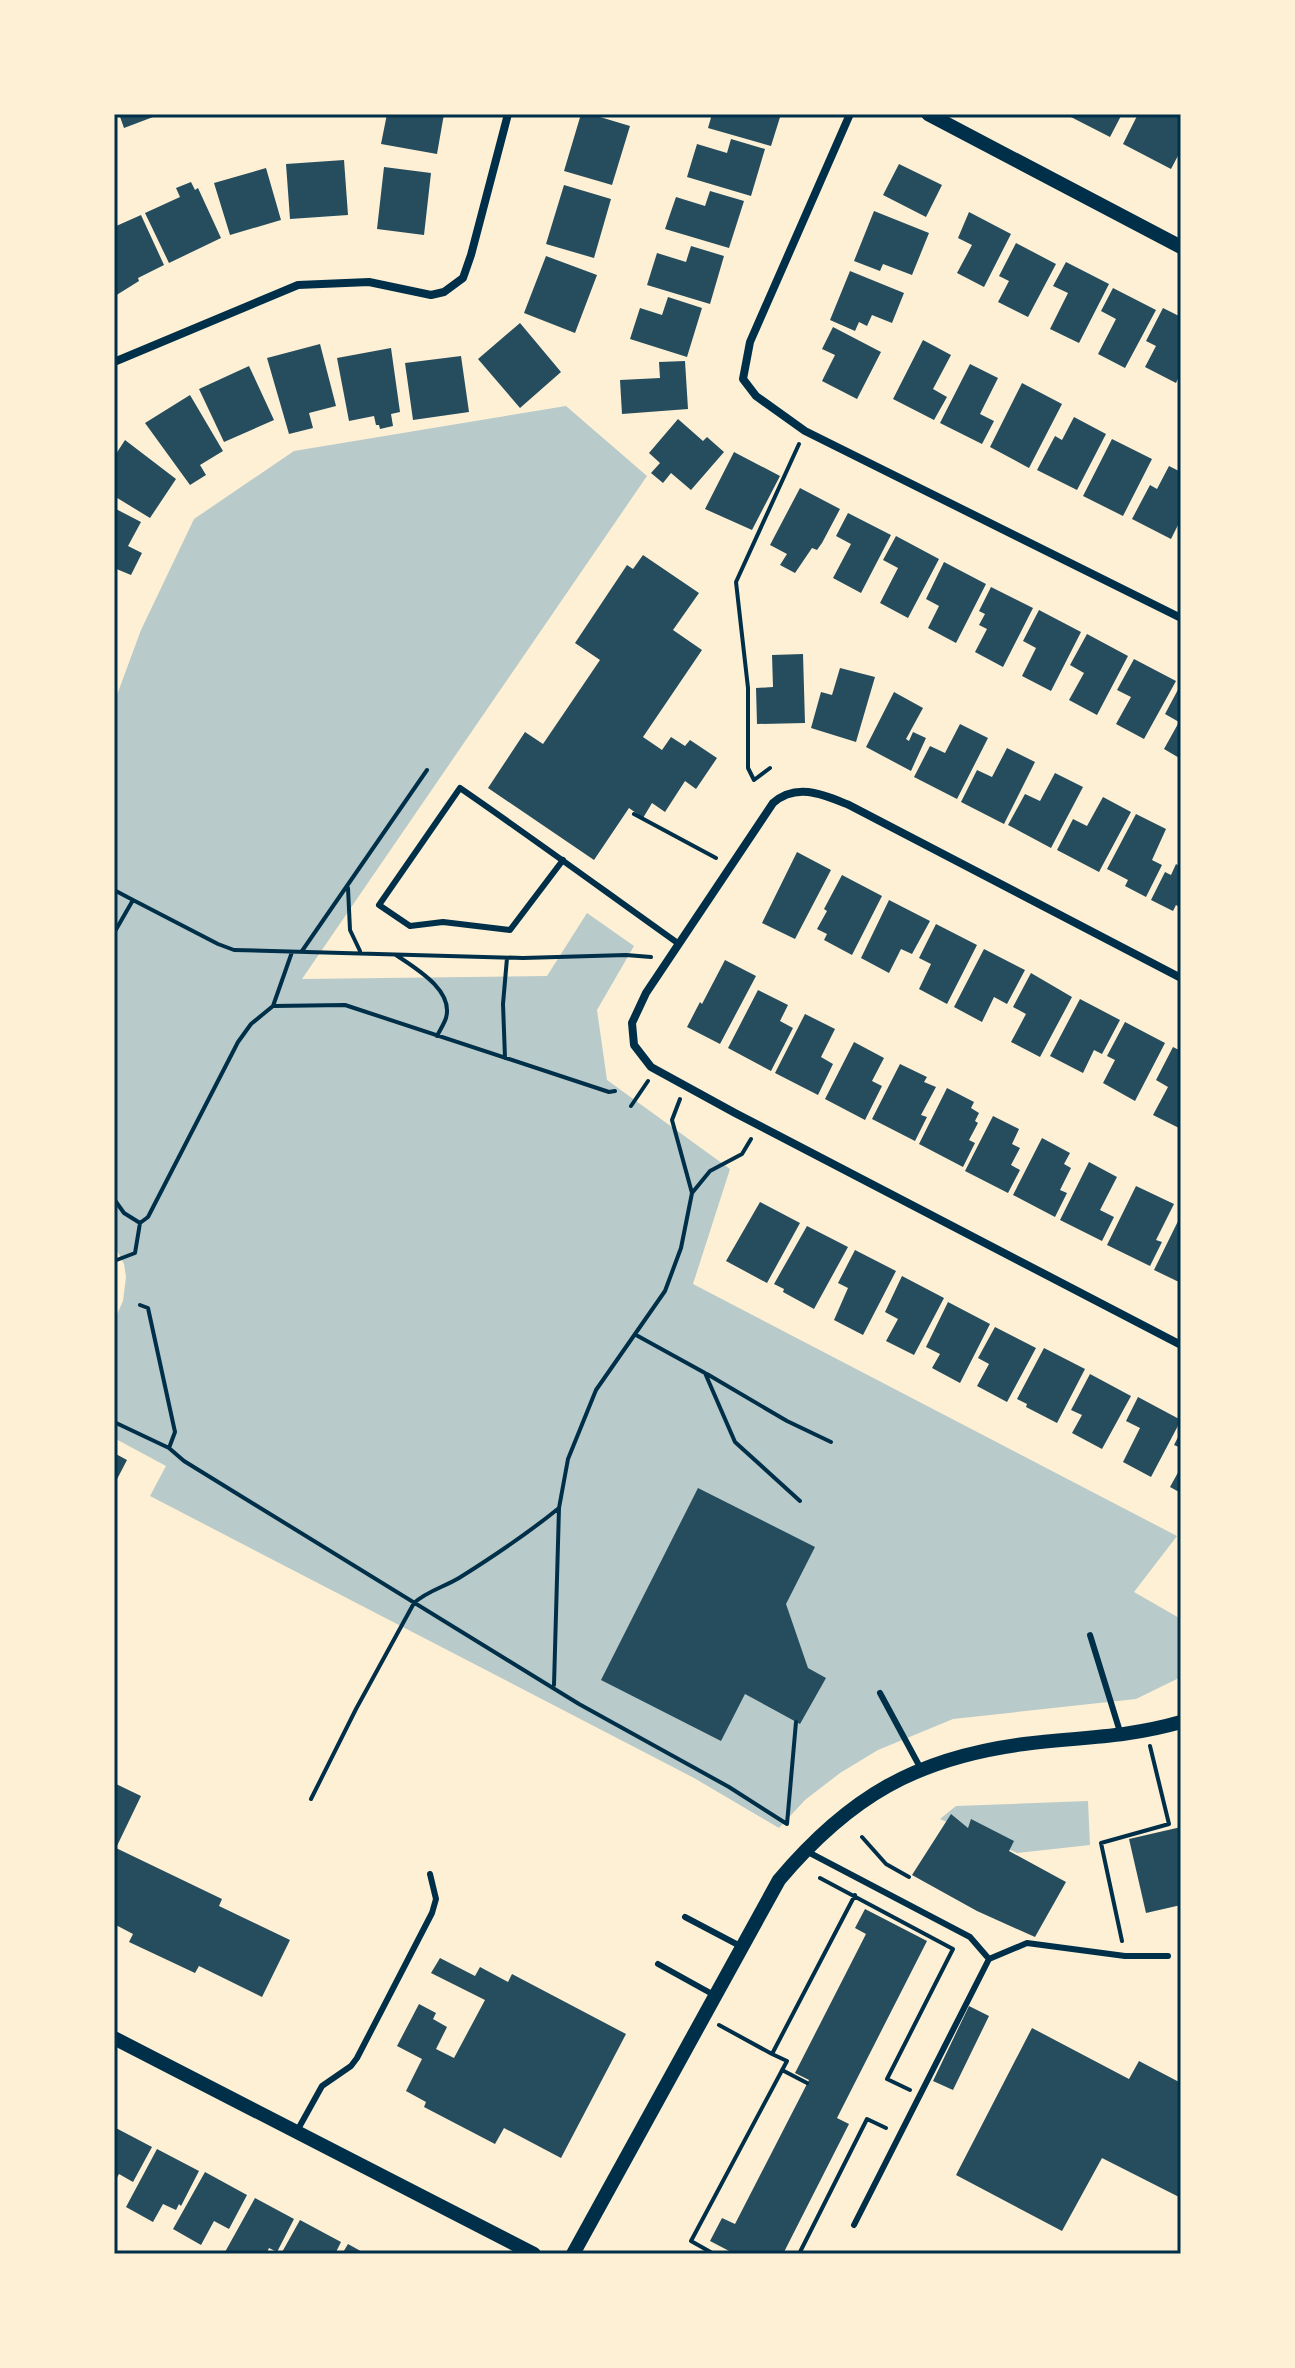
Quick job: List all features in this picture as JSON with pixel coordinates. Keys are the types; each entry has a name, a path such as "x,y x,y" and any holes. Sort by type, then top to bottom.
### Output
{"street":[{"path":"114,362 298,285 369,282 431,295 454,287 463,278 471,255 508,114"},
{"path":"850,114 750,342 743,379 756,396 805,431 1181,618"},
{"path":"928,114 1180,244"},
{"path":"1181,978 849,805 825,795 800,790 779,797 646,993 632,1023 634,1045 651,1067 1181,1345"},
{"path":"573,2254 779,1880 804,1850 851,1808 921,1769 975,1752 1025,1744 1122,1736 1181,1722"},
{"path":"114,2038 534,2254"}],"lane":[{"path":"563,860 510,930 443,922 410,926 379,905 460,788 563,860 679,944"},
{"path":"1090,1635 1122,1736"},
{"path":"880,1693 921,1769"},
{"path":"804,1850 970,1937 989,1959"},
{"path":"297,2131 322,2086 351,2066 357,2058 426,1926 436,1899 430,1874"},
{"path":"685,1917 742,1947"},
{"path":"854,2225 989,1959 1027,1943 1125,1956 1168,1956"},
{"path":"658,1964 715,1996"}],"path":[{"path":"770,768 754,780 748,768 748,688 736,582 799,444"},
{"path":"302,951 427,770"},
{"path":"634,814 731,866"},
{"path":"348,887 350,930 360,951"},
{"path":"114,890 234,950 360,951 507,958 626,955 669,958"},
{"path":"114,933 133,900"},
{"path":"114,1261 135,1253 140,1223 148,1217 238,1042 251,1024 273,1006 292,952"},
{"path":"394,953 423,974 445,998 447,1016 437,1036"},
{"path":"505,1058 503,1004 507,958"},
{"path":"273,1006 345,1005 609,1092 615,1091"},
{"path":"631,1106 657,1070"},
{"path":"686,1087 672,1120 692,1193"},
{"path":"554,1687 559,1508 568,1459 587,1408 610,1367 665,1291 674,1270 692,1193 710,1171 742,1154 759,1126"},
{"path":"114,1199 124,1213 140,1223"},
{"path":"140,1305 148,1308 175,1432 169,1448"},
{"path":"636,1335 787,1421 831,1442"},
{"path":"705,1373 735,1442 800,1501"},
{"path":"114,1422 169,1448 184,1461 579,1704 729,1787 787,1824 796,1722"},
{"path":"311,1799 414,1603 424,1594 446,1585 495,1555 559,1508"},
{"path":"1125,1956 1101,1843 1169,1824 1147,1732"},
{"path":"862,1837 886,1864 909,1877"},
{"path":"820,1878 953,1949 887,2079 919,2095"},
{"path":"772,2054 861,1882"},
{"path":"703,2018 787,2061 691,2241 714,2254"},
{"path":"782,2070 807,2083"},
{"path":"799,2254 867,2119 899,2135"}],"shaded area":[{"path":"566,406 647,476 302,979 547,976 587,913 634,946 597,1010 607,1080 730,1169 693,1284 1177,1536 1134,1592 1181,1619 1181,1677 1136,1699 953,1719 878,1750 840,1773 805,1800 779,1828 694,1778 150,1496 166,1466 114,1438 114,1321 123,1301 126,1277 124,1264 114,1245 114,703 141,630 194,519 294,451"},
{"path":"1088,1801 1090,1845 1017,1853 940,1819 956,1806"}],"building":[{"path":"119,114 161,114 124,128"},
{"path":"387,114 444,114 437,154 381,144"},
{"path":"581,114 630,126 612,185 564,171"},
{"path":"712,114 781,114 771,146 708,128"},
{"path":"1065,114 1122,114 1110,137"},
{"path":"1138,114 1181,114 1181,150 1171,169 1123,144"},
{"path":"731,139 765,149 751,196 687,177 697,144 727,153"},
{"path":"344,160 348,215 290,219 286,164"},
{"path":"899,164 942,185 926,217 883,195"},
{"path":"384,167 431,173 424,235 377,229"},
{"path":"266,168 281,220 230,235 214,183"},
{"path":"191,182 195,190 198,188 221,238 169,263 145,213 180,197 176,188"},
{"path":"564,185 611,199 594,258 546,244"},
{"path":"710,191 744,201 729,248 665,229 676,197 705,206"},
{"path":"874,211 929,233 912,275 883,264 880,271 854,261"},
{"path":"969,212 1011,234 984,287 957,273 972,245 958,238"},
{"path":"141,215 164,265 138,278 139,281 115,296 114,227"},
{"path":"1016,243 1056,264 1028,317 998,302 1009,281 999,276"},
{"path":"691,246 724,256 710,304 647,285 657,253 686,262"},
{"path":"546,256 597,275 575,333 524,313"},
{"path":"1066,262 1109,284 1079,343 1050,329 1068,293 1053,286"},
{"path":"850,271 904,293 892,323 872,315 867,326 859,322 855,331 830,320"},
{"path":"1113,288 1156,310 1125,368 1098,354 1116,319 1101,311"},
{"path":"668,297 702,308 687,357 630,339 640,308 662,315"},
{"path":"1163,308 1181,317 1181,372 1176,383 1145,367 1156,346 1146,341"},
{"path":"520,323 561,372 520,408 478,359"},
{"path":"833,327 881,352 857,399 822,381 835,355 822,349"},
{"path":"923,340 951,355 933,389 947,397 934,420 893,399"},
{"path":"320,344 336,406 309,413 313,428 289,434 267,358"},
{"path":"391,348 400,412 391,414 393,426 380,429 374,416 349,421 337,358"},
{"path":"461,356 469,412 413,420 405,363"},
{"path":"685,361 688,409 622,414 620,380 660,378 659,362"},
{"path":"970,364 998,378 980,414 994,421 982,444 940,423"},
{"path":"249,366 274,420 224,442 199,389"},
{"path":"1022,383 1062,404 1029,468 990,447"},
{"path":"190,395 223,451 200,465 206,475 190,485 145,423"},
{"path":"1074,417 1106,434 1077,490 1037,470 1055,436 1062,440"},
{"path":"678,419 703,441 707,437 724,452 691,490 671,473 663,483 651,473 660,463 649,453"},
{"path":"1112,439 1152,459 1123,516 1083,496"},
{"path":"125,440 176,479 150,518 114,496 114,457"},
{"path":"734,452 780,476 752,530 705,509"},
{"path":"1169,466 1181,472 1181,519 1171,539 1132,519 1150,485 1157,489"},
{"path":"800,488 840,509 822,543 817,550 812,548 795,573 780,565 787,554 770,545"},
{"path":"114,508 141,522 128,546 142,553 131,575 114,568"},
{"path":"848,513 891,535 861,593 833,578 851,544 836,536"},
{"path":"896,536 939,559 908,618 880,603 898,568 883,560"},
{"path":"643,555 699,593 673,630 702,650 643,737 662,750 671,737 685,746 690,740 717,758 696,789 685,781 665,812 652,803 643,818 629,808 594,860 488,788 525,732 543,744 600,660 575,643 627,565 633,569"},
{"path":"944,562 986,584 956,643 928,628 939,606 926,599"},
{"path":"991,587 1033,608 1003,667 975,652 987,629 979,625 985,614 979,611"},
{"path":"1039,610 1081,632 1051,691 1022,676 1036,648 1023,641"},
{"path":"1087,634 1128,656 1097,715 1069,700 1084,673 1070,665"},
{"path":"803,654 805,723 757,724 756,688 773,687 772,655"},
{"path":"1134,659 1176,681 1144,739 1116,724 1131,697 1117,690"},
{"path":"840,668 875,677 856,742 811,728 821,692 832,695"},
{"path":"1181,684 1181,759 1164,749 1179,722 1165,714"},
{"path":"894,692 923,708 906,739 909,741 913,732 926,738 911,771 866,747"},
{"path":"960,724 988,738 957,799 914,777 930,746 945,753"},
{"path":"1007,748 1035,762 1004,824 961,802 977,770 992,777"},
{"path":"1055,773 1083,787 1051,848 1008,825 1025,794 1040,801"},
{"path":"1103,797 1131,812 1099,872 1057,850 1073,819 1087,826"},
{"path":"1136,814 1166,829 1152,860 1162,865 1146,897 1125,886 1128,880 1107,869"},
{"path":"797,852 831,870 795,939 762,923"},
{"path":"1176,864 1181,867 1181,908 1176,905 1173,911 1151,900 1165,872 1171,875"},
{"path":"842,875 882,896 852,955 824,940 827,934 817,929"},
{"path":"889,900 930,921 912,954 901,949 889,973 861,958"},
{"path":"936,924 977,945 947,1004 919,989 931,964 919,958"},
{"path":"984,949 1025,970 1007,1004 994,997 982,1022 954,1007"},
{"path":"725,960 756,976 720,1044 687,1027"},
{"path":"1031,973 1072,997 1040,1057 1011,1042 1026,1014 1013,1007"},
{"path":"758,990 788,1005 780,1021 793,1028 771,1071 728,1048"},
{"path":"1080,999 1120,1020 1102,1054 1094,1050 1083,1073 1050,1056"},
{"path":"805,1014 835,1029 821,1057 833,1064 818,1095 775,1073"},
{"path":"1125,1022 1165,1043 1135,1101 1103,1083 1115,1060 1107,1056"},
{"path":"854,1042 884,1058 872,1081 882,1086 865,1120 825,1099"},
{"path":"1173,1047 1181,1051 1181,1129 1153,1115 1168,1087 1156,1080"},
{"path":"900,1064 927,1077 924,1082 936,1087 921,1115 927,1117 915,1141 872,1119"},
{"path":"947,1088 974,1102 971,1108 979,1113 975,1121 978,1123 969,1140 975,1143 963,1167 919,1144"},
{"path":"993,1116 1019,1129 1012,1144 1020,1148 1011,1165 1020,1170 1008,1193 965,1171"},
{"path":"1042,1138 1070,1153 1064,1164 1071,1168 1060,1190 1067,1193 1055,1217 1013,1195"},
{"path":"1089,1162 1117,1177 1100,1210 1114,1217 1102,1241 1060,1220"},
{"path":"1136,1186 1174,1204 1156,1240 1162,1242 1150,1266 1107,1245"},
{"path":"760,1202 800,1223 767,1283 726,1261"},
{"path":"1181,1215 1181,1283 1154,1270"},
{"path":"807,1226 848,1247 814,1309 774,1284"},
{"path":"855,1250 896,1271 863,1335 834,1320 848,1288 838,1283"},
{"path":"902,1276 944,1298 914,1355 886,1341 898,1319 885,1312"},
{"path":"948,1302 990,1324 960,1383 932,1368 940,1354 926,1347"},
{"path":"995,1327 1036,1348 1007,1402 977,1386 989,1364 978,1358"},
{"path":"1044,1348 1085,1369 1057,1423 1017,1399"},
{"path":"1090,1374 1131,1396 1102,1449 1072,1433 1082,1415 1071,1410"},
{"path":"1138,1397 1181,1420 1151,1477 1123,1462 1140,1428 1126,1421"},
{"path":"1181,1431 1181,1448 1174,1445"},
{"path":"114,1453 127,1460 114,1485"},
{"path":"1181,1467 1181,1493 1170,1487"},
{"path":"698,1488 815,1547 786,1604 808,1668 826,1678 800,1724 745,1694 721,1741 601,1680"},
{"path":"114,1783 141,1796 116,1848 222,1899 219,1906 290,1940 262,1997 199,1966 195,1973 129,1942 133,1934 114,1924"},
{"path":"951,1814 968,1828 971,1819 1014,1841 1009,1851 1066,1882 1035,1937 977,1911 912,1875"},
{"path":"1181,1827 1181,1905 1146,1913 1129,1839"},
{"path":"865,1909 927,1941 837,2118 849,2124 783,2254 735,2254 710,2241 722,2218 735,2224 809,2080 795,2073 866,1934 855,1928"},
{"path":"440,1958 475,1976 480,1967 508,1982 512,1974 626,2034 561,2158 504,2128 495,2144 424,2107 426,2102 406,2091 422,2059 397,2046 419,2004 436,2013 433,2019 447,2027 436,2049 454,2058 485,2000 431,1973"},
{"path":"969,2006 989,2016 953,2090 933,2081"},
{"path":"1032,2028 1129,2079 1139,2061 1181,2083 1181,2198 1102,2158 1062,2231 956,2175"},
{"path":"114,2127 152,2147 133,2182 119,2174 114,2183"},
{"path":"157,2149 199,2171 181,2206 179,2204 176,2210 163,2204 153,2222 126,2207"},
{"path":"205,2172 247,2195 229,2229 214,2221 201,2245 173,2229"},
{"path":"255,2198 294,2219 277,2252 269,2248 266,2254 228,2254 225,2252"},
{"path":"300,2220 341,2242 335,2254 281,2254"},
{"path":"348,2244 366,2254 342,2254"}]}
